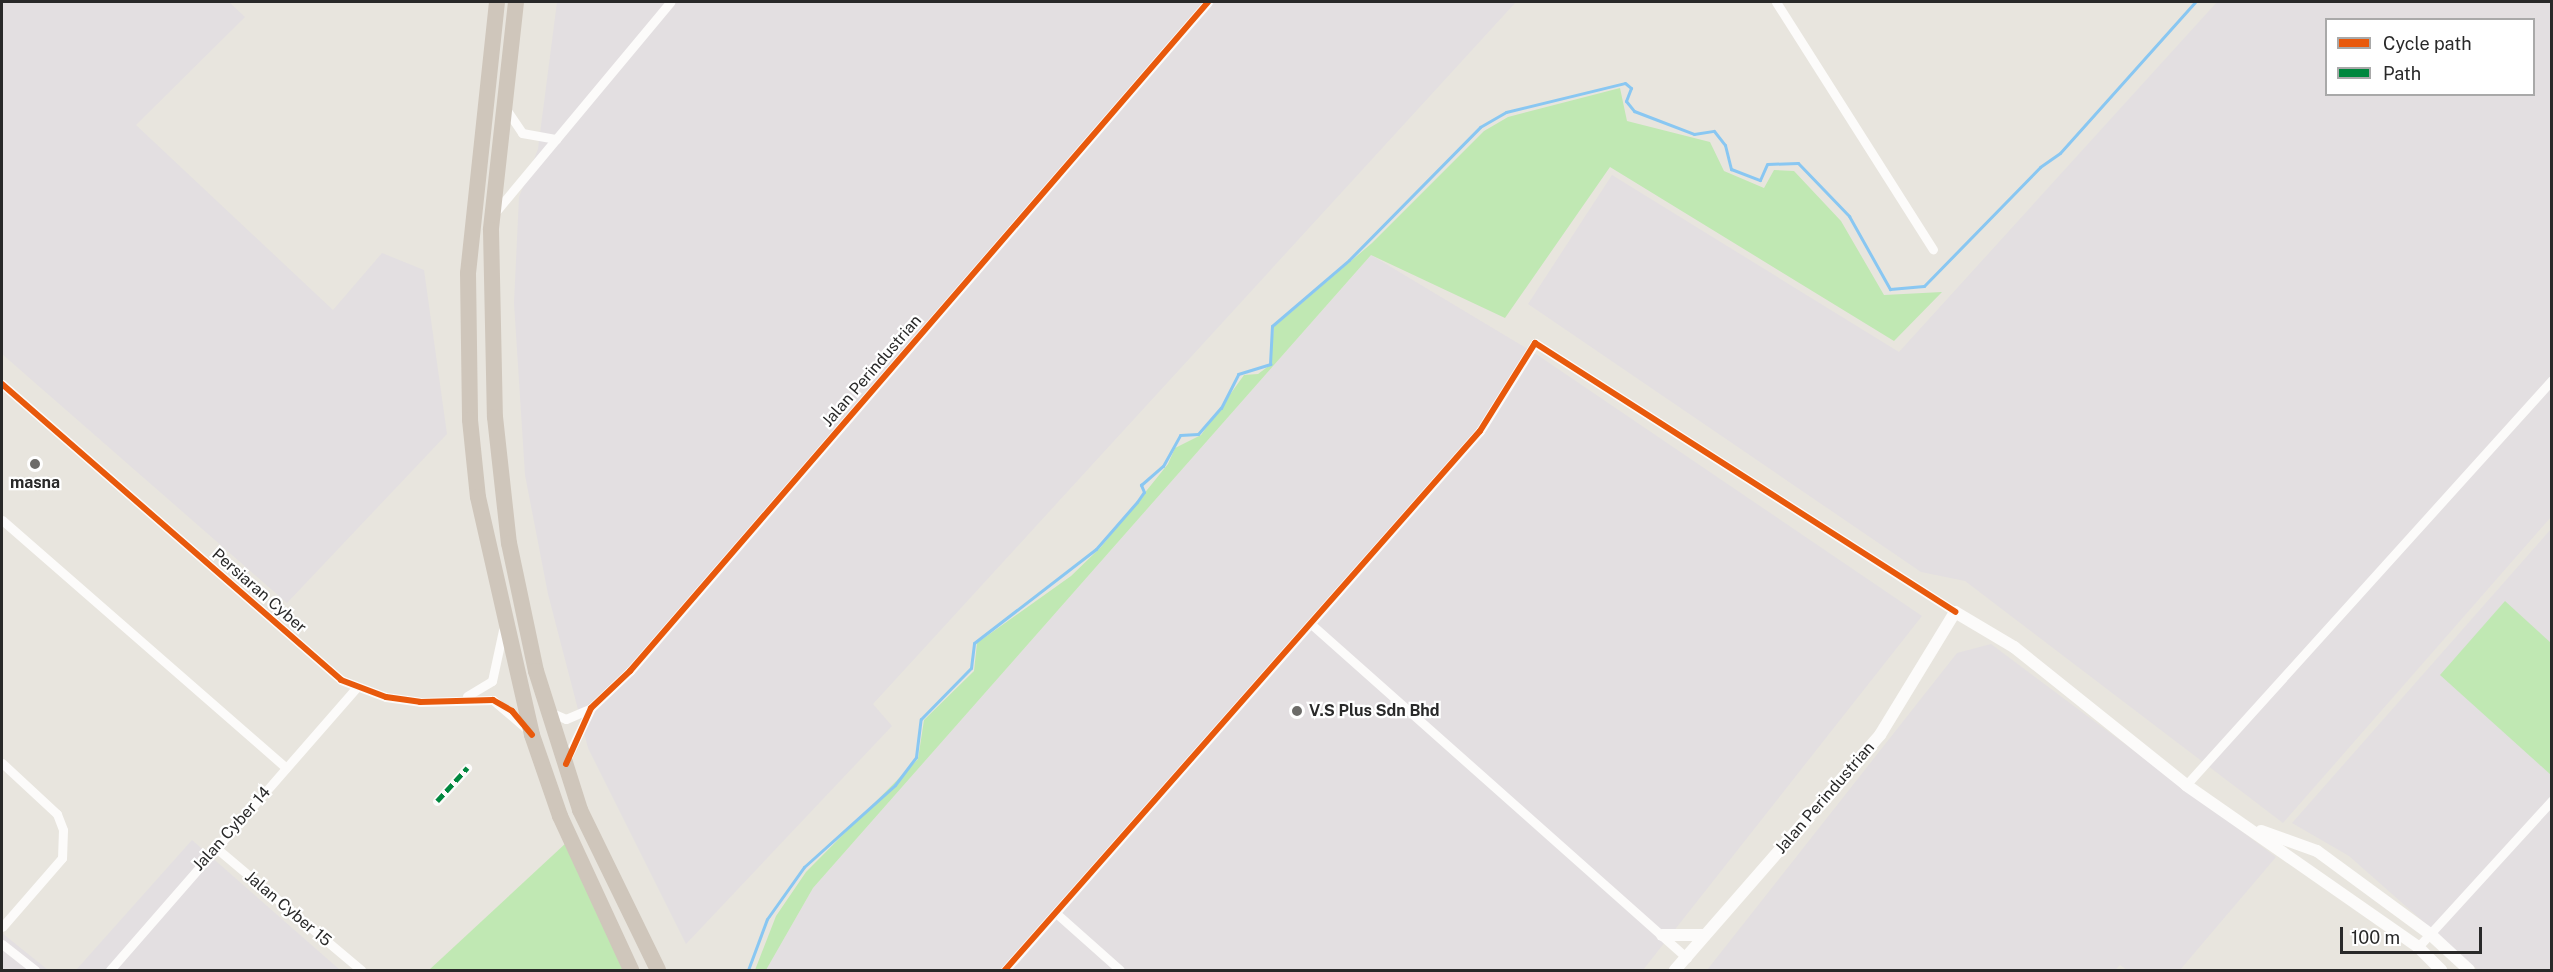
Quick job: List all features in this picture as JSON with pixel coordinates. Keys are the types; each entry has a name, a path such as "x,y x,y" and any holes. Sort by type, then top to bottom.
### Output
{"highway":[{"path":"497,2 468,273 470,420 478,497 503,624 532,735 560,816 631,970"},
{"path":"516,2 501,100 491,230 495,417 509,543 549,711 580,810 658,970"}],"main road":[{"path":"1955,612 2014,647 2186,785 2254,829 2418,947 2441,970"},
{"name":"Jalan Perindustrian","path":"1675,970 1880,735 1955,612"},
{"path":"2254,829 2317,851 2430,934 2469,970"},
{"path":"1662,935 1705,935"}],"street":[{"path":"491,230 499,205 670,2"},
{"name":"Jalan Perindustrian","path":"566,764 591,708 630,671 1208,2"},
{"path":"1776,2 1933,249"},
{"path":"501,100 522,133 556,139"},
{"path":"1005,970 1057,914 1480,430 1535,344 1955,612"},
{"path":"2186,785 2552,380"},
{"name":"Persiaran Cyber","path":"2,384 355,688 426,703 465,697 502,705 532,735"},
{"path":"2,520 286,768"},
{"name":"Persiaran Cyber","path":"465,697 492,681 502,655 503,624"},
{"path":"1311,624 1687,957"},
{"name":"Jalan Cyber 14","path":"110,970 355,688"},
{"path":"549,711 566,718 591,708"},
{"path":"2,763 57,814 63,830 62,858 2,927"},
{"path":"437,801 467,768"},
{"path":"2418,947 2552,800"},
{"name":"Jalan Cyber 15","path":"215,847 361,970"},
{"path":"1057,914 1120,970"},
{"path":"2,944 35,970"}],"shaded area":[{"path":"2,2 229,2 245,17 136,125 333,310 382,253 424,270 447,434 287,603 2,354"},
{"path":"557,2 1516,2 873,704 892,726 686,944 588,748 548,594 525,475 514,303 519,197 538,149"},
{"path":"2217,2 2551,2 2551,517 2283,823 1965,581 1921,572 1528,304 1612,175 1899,352"},
{"path":"1371,255 1536,354 1922,616 1643,970 766,970 813,888"},
{"path":"2551,529 2551,970 2478,970 2349,856 2292,823"},
{"path":"1991,644 2276,857 2180,970 2127,970 2120,965 2115,970 1707,970 1957,653"},
{"path":"192,840 340,970 76,970"},
{"path":"2,933 48,970 2,970"}],"green space":[{"path":"1620,88 1627,121 1710,142 1724,171 1764,188 1774,170 1794,171 1841,221 1884,295 1942,292 1894,341 1610,167 1505,318 1371,255 813,888 766,970 755,970 776,916 806,872 918,759 924,720 974,671 977,643 1071,576 1101,547 1168,464 1175,448 1201,435 1244,375 1258,374 1270,365 1274,327 1372,243 1484,131 1508,117"},
{"path":"2505,601 2551,643 2551,775 2440,675"},
{"path":"566,843 623,970 429,970"}],"waterway":[{"path":"748,970 767,919 804,867 895,785 916,757 921,719 971,668 974,643 1096,549 1137,502 1144,492 1141,485 1163,466 1180,435 1198,434 1221,408 1238,374 1270,364 1272,326 1349,260 1480,127 1506,112 1625,83 1631,88 1626,101 1634,111 1694,134 1714,131 1725,145 1731,169 1760,180 1767,164 1798,163 1849,216 1890,289 1924,286 2040,167 2060,153 2195,2"}],"marked path":[{"path":"437,801 467,768"}],"cycle path":[{"path":"566,764 591,708 630,671 1208,2"},
{"path":"1005,970 1480,431 1535,343 1955,612"},
{"path":"2,384 341,680 386,697 420,702 493,700 512,711 532,735"}],"place":[{"name":"masna","path":"35,464"},
{"name":"V.S Plus Sdn Bhd","path":"1297,711"}]}
